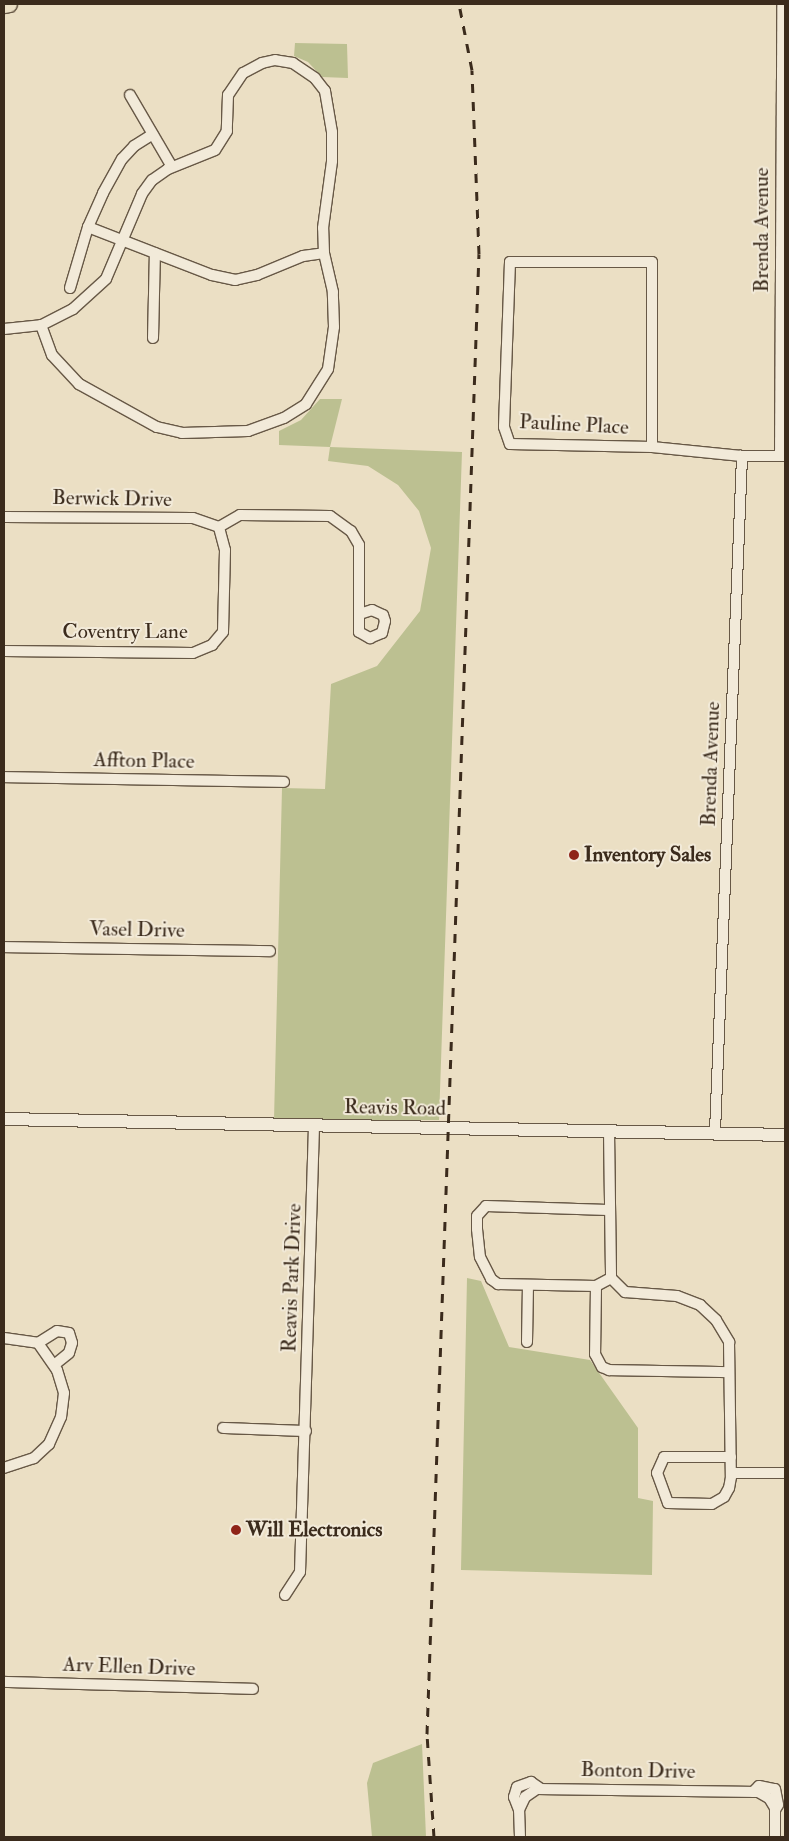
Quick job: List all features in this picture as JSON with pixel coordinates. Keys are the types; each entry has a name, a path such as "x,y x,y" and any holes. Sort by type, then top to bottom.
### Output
{"main road":[{"path":"4,5 10,4"}],"street":[{"name":"Brenda Avenue","path":"782,4 784,45 782,456"},
{"path":"4,329 41,325 73,309 95,291 117,258 142,194 152,180 172,167 215,150 224,138 228,96 243,73 262,63 275,60 293,63 304,68 325,91 329,107 332,161 323,228 324,253 333,292 334,327 328,369 306,404 284,418 248,431 182,433 157,427 129,414 79,384 52,355 41,325"},
{"path":"130,95 172,167"},
{"path":"70,288 88,227 122,159 134,146 152,134"},
{"path":"88,227 212,275 235,280 257,275 303,256 324,253"},
{"path":"153,338 155,253"},
{"name":"Pauline Place","path":"652,447 652,262 510,262 504,427 510,444 652,447 742,456 782,456"},
{"name":"Brenda Avenue","path":"715,1132 742,456"},
{"path":"219,527 240,515 330,516 351,531 359,545 360,614"},
{"name":"Berwick Drive","path":"4,517 192,518 219,527"},
{"name":"Coventry Lane","path":"4,651 192,653 212,645 223,632 225,550 219,527"},
{"name":"Affton Place","path":"4,777 284,782"},
{"name":"Vasel Drive","path":"4,947 270,951"},
{"name":"Reavis Road","path":"4,1119 314,1127 715,1132 785,1135"},
{"name":"Reavis Park Drive","path":"285,1594 300,1572 306,1431 314,1127"},
{"path":"609,1131 608,1210 611,1278 625,1292 677,1296 700,1305 716,1320 729,1342 731,1473 724,1497 712,1504 668,1503 658,1474 664,1457 730,1457"},
{"path":"608,1210 486,1206 481,1209 477,1216 477,1244 486,1272 498,1284 596,1286 611,1278"},
{"path":"528,1284 528,1342"},
{"path":"596,1286 595,1354 602,1366 609,1370 729,1372"},
{"path":"4,1338 36,1342 57,1331 69,1333 72,1342 69,1353 54,1365"},
{"path":"4,1468 34,1458 51,1438 62,1417 64,1393 54,1365 36,1342"},
{"path":"223,1428 306,1431"},
{"path":"731,1473 785,1473"},
{"name":"Arv Ellen Drive","path":"4,1682 253,1689"},
{"path":"520,1837 519,1810 514,1797 517,1787 531,1782 541,1789"},
{"name":"Bonton Drive","path":"519,1810 526,1797 541,1789 753,1792 768,1798 775,1810 775,1837"}],"green space":[{"path":"295,43 347,44 348,78 322,77 308,62 294,56"},
{"path":"320,399 342,399 330,447 279,445 279,431 301,420"},
{"path":"330,447 462,452 439,1120 274,1120 282,788 325,789 331,684 377,666 420,611 431,548 419,511 398,485 368,466 328,461"},
{"path":"467,1278 481,1281 509,1347 590,1360 638,1428 638,1498 653,1501 652,1575 461,1570"},
{"path":"422,1744 426,1837 372,1837 367,1783 373,1763"}],"railway":[{"path":"434,1837 427,1734 479,254 472,70 459,4"}],"place":[{"name":"Inventory Sales","path":"574,855"},
{"name":"Will Electronics","path":"236,1530"}]}
